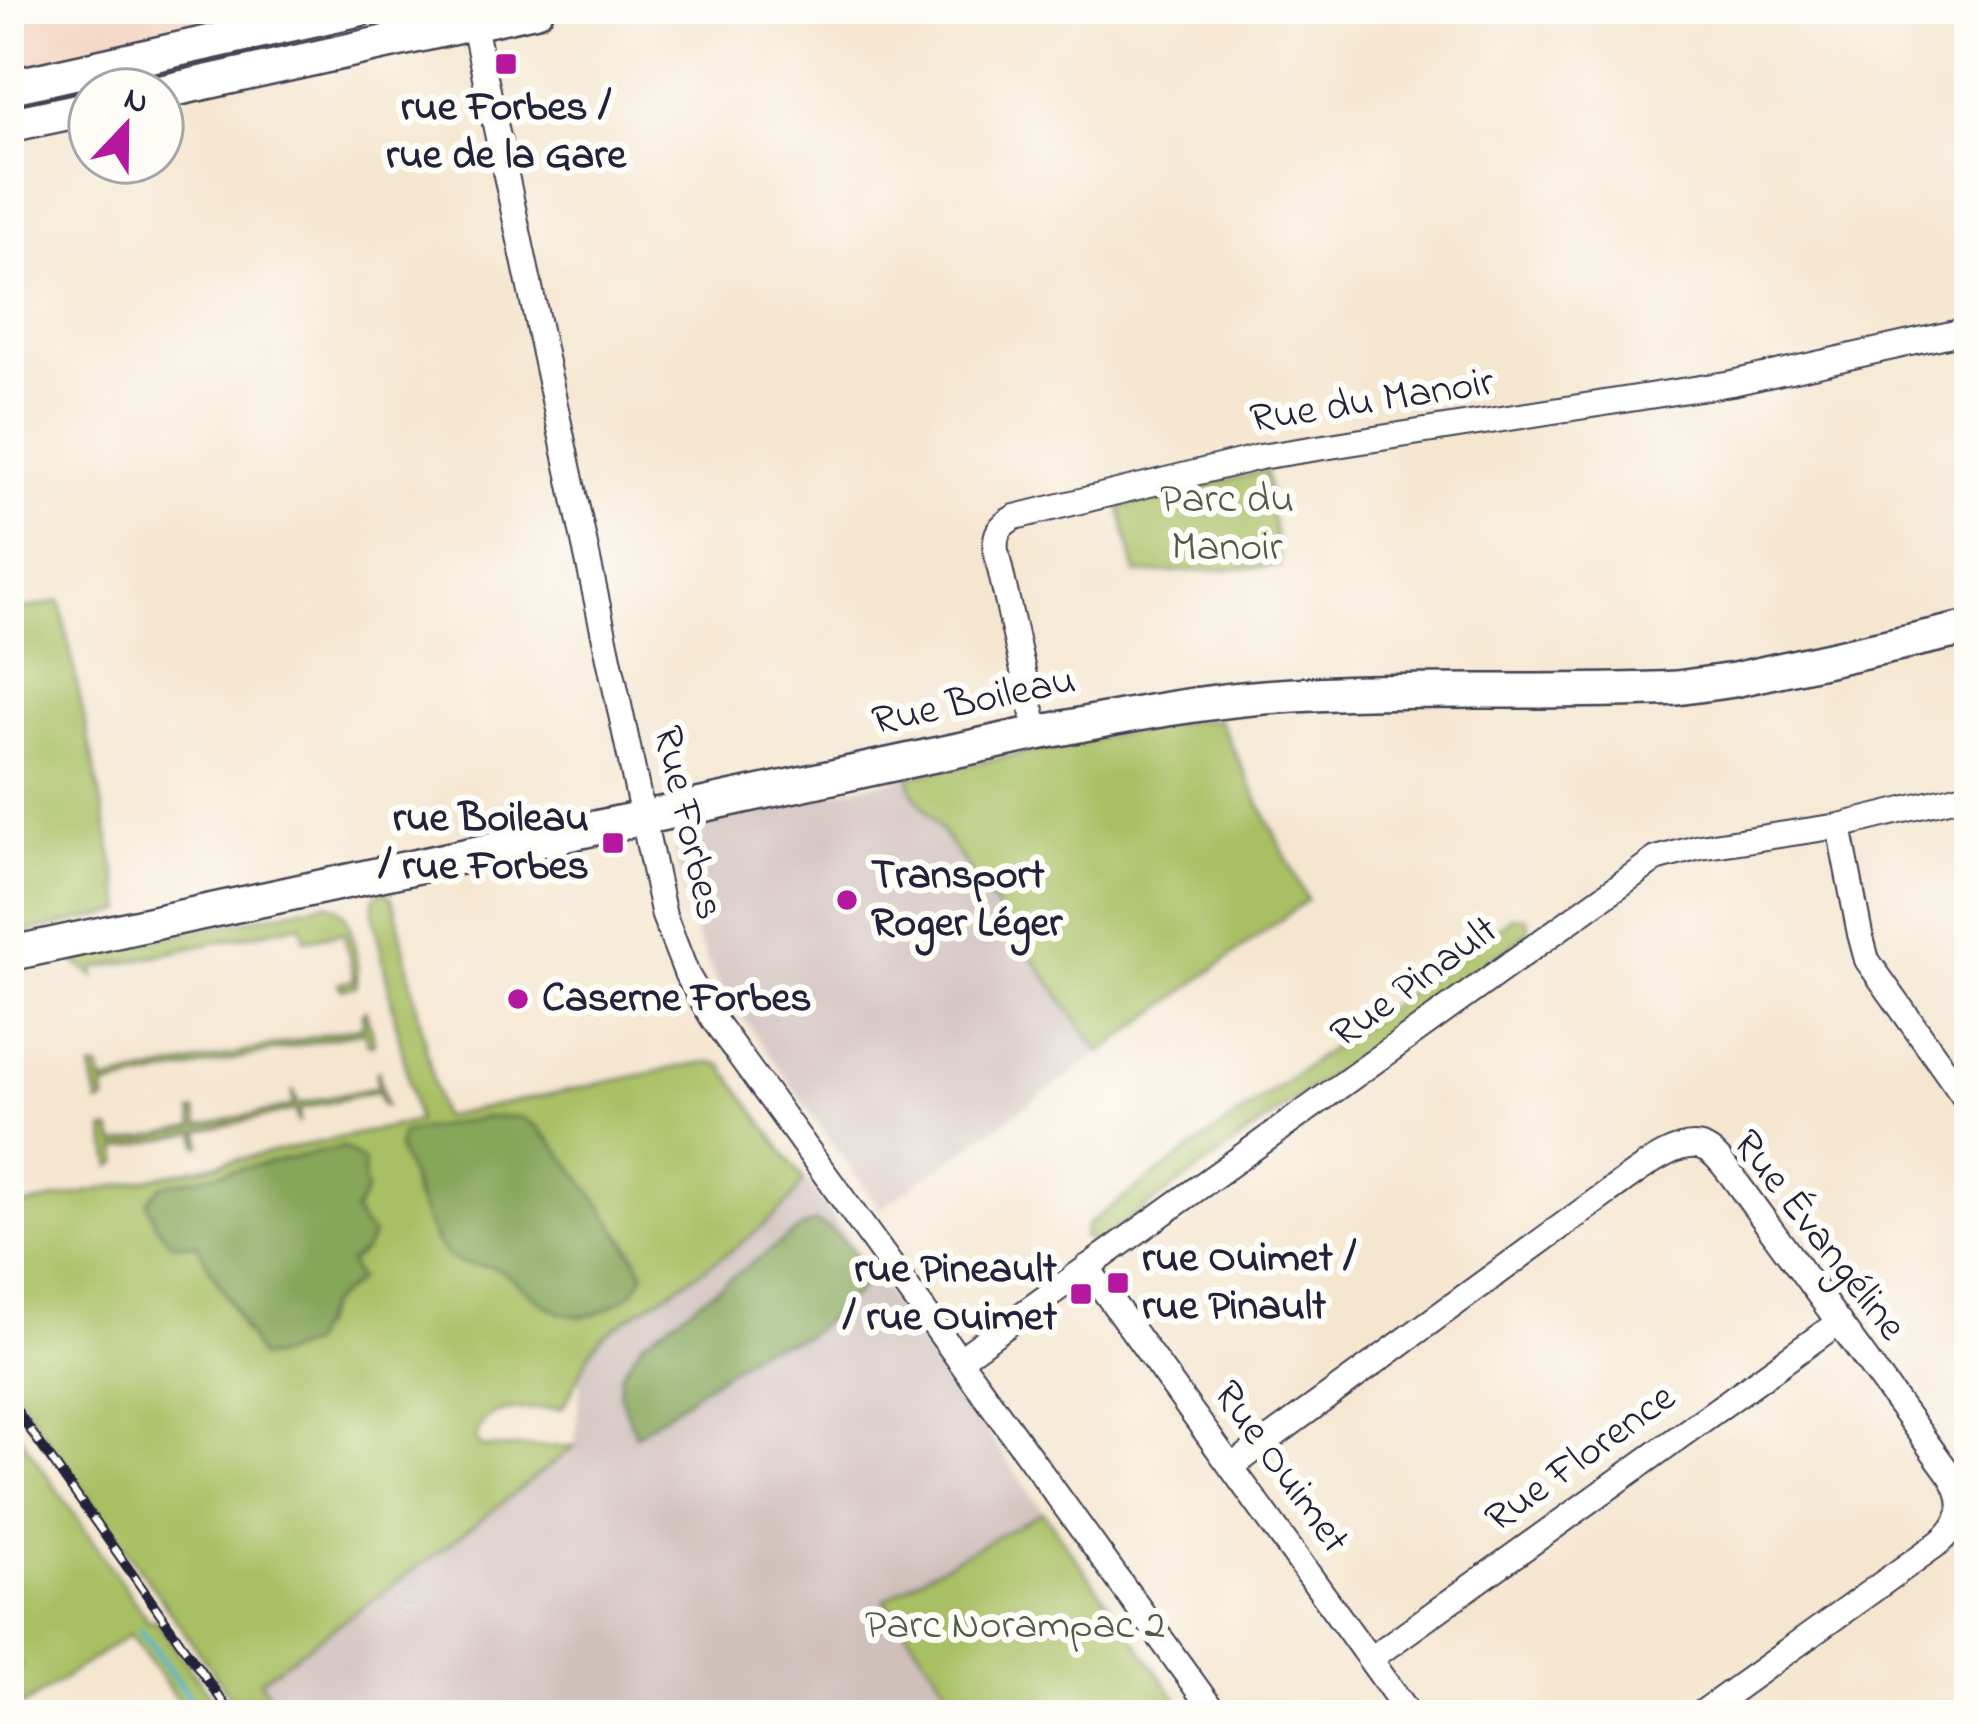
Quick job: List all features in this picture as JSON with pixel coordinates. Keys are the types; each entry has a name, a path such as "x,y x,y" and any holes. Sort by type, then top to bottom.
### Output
{"street":[{"path":"9,87 360,9"},
{"path":"186,86 472,16 537,9"},
{"name":"Rue Forbes","path":"472,16 664,916 677,952 713,1019 1216,1715"},
{"path":"9,125 66,113"},
{"name":"Rue du Manoir","path":"1037,733 996,551 996,534 1015,517 1261,457 1690,390 1969,330"},
{"name":"Rue Boileau","path":"9,955 1037,733 1197,704 1268,696 1677,688 1734,680 1969,628"},
{"name":"Rue Pinault","path":"960,1359 1655,859 1700,847 1839,826 1969,794"},
{"path":"1839,826 1867,960 1969,1104"},
{"name":"Rue Évangéline","path":"1231,1467 1667,1153 1689,1144 1711,1152 1951,1476 1962,1511 1940,1542 1699,1715"},
{"name":"Rue Ouimet","path":"1087,1267 1410,1715"},
{"name":"Rue Florence","path":"1370,1659 1839,1322"}],"shaded area":[{"path":"9,9 309,9 9,76"},
{"path":"909,776 913,792 1101,1053 880,1209 715,979 691,923 675,850 680,833 691,823"},
{"path":"801,1173 1189,1715 282,1715 259,1682 575,1447 581,1376 590,1349 624,1319 766,1224 797,1193"}],"green space":[{"name":"Parc du Manoir","path":"1266,470 1279,566 1136,574 1120,507"},
{"path":"60,601 124,911 9,936 9,613"},
{"path":"1219,720 1307,900 1101,1053 913,792 909,776 1185,721"},
{"path":"379,893 390,895 395,906 441,1117 711,1062 722,1065 803,1179 772,1219 603,1336 562,1408 510,1410 488,1418 476,1440 483,1448 575,1446 260,1681 282,1715 243,1715 9,1384 9,1209 417,1121 374,918","holes":["524,1119 547,1136 630,1246 644,1273 583,1317 547,1305 499,1268 435,1241 398,1147","343,1147 355,1212 364,1227 365,1250 349,1263 358,1280 328,1305 320,1327 244,1333 197,1244 266,1164"]},
{"path":"325,903 340,909 347,920 356,986 341,989 338,984 354,980 344,933 305,940 301,924 94,969 95,977 75,962 74,957"},
{"path":"1514,916 1527,918 1526,934 1103,1239 1092,1243 1084,1237 1087,1225"},
{"path":"365,1010 372,1045 364,1031 104,1088 105,1101 99,1104 91,1069 99,1069 103,1083 363,1026"},
{"path":"378,1071 386,1106 378,1091 300,1109 299,1124 295,1110 200,1131 199,1146 196,1132 118,1149 119,1162 112,1166 104,1130 111,1130 116,1144 194,1127 192,1112 196,1111 199,1126 293,1106 293,1090 298,1104 378,1087"},
{"path":"485,1117 522,1118 569,1163 644,1273 629,1295 596,1313 566,1314 495,1268 462,1263 443,1251 400,1153 402,1133"},
{"path":"344,1147 363,1161 366,1193 355,1212 373,1235 365,1250 349,1263 358,1280 328,1305 309,1344 260,1358 197,1244 172,1244 156,1225 147,1202 162,1185"},
{"path":"815,1222 850,1248 865,1270 863,1286 803,1338 759,1348 636,1435 619,1393 621,1374 642,1342"},
{"path":"9,1420 149,1622 155,1619 224,1715 188,1715 130,1634 9,1715 9,1676 21,1667 9,1649"},
{"name":"Parc Norampac 2","path":"1043,1512 1187,1713 967,1715 884,1600"}],"waterway":[{"path":"141,1630 202,1715"}],"railway":[{"path":"9,1400 232,1715"}],"place":[{"name":"rue Forbes / rue de la Gare","path":"506,64"},
{"name":"rue Boileau / rue Forbes","path":"613,843"},
{"name":"Transport Roger Léger","path":"847,900"},
{"name":"Caserne Forbes","path":"518,999"},
{"name":"rue Ouimet / rue Pinault","path":"1118,1283"},
{"name":"rue Pineault / rue Ouimet","path":"1081,1294"}]}
